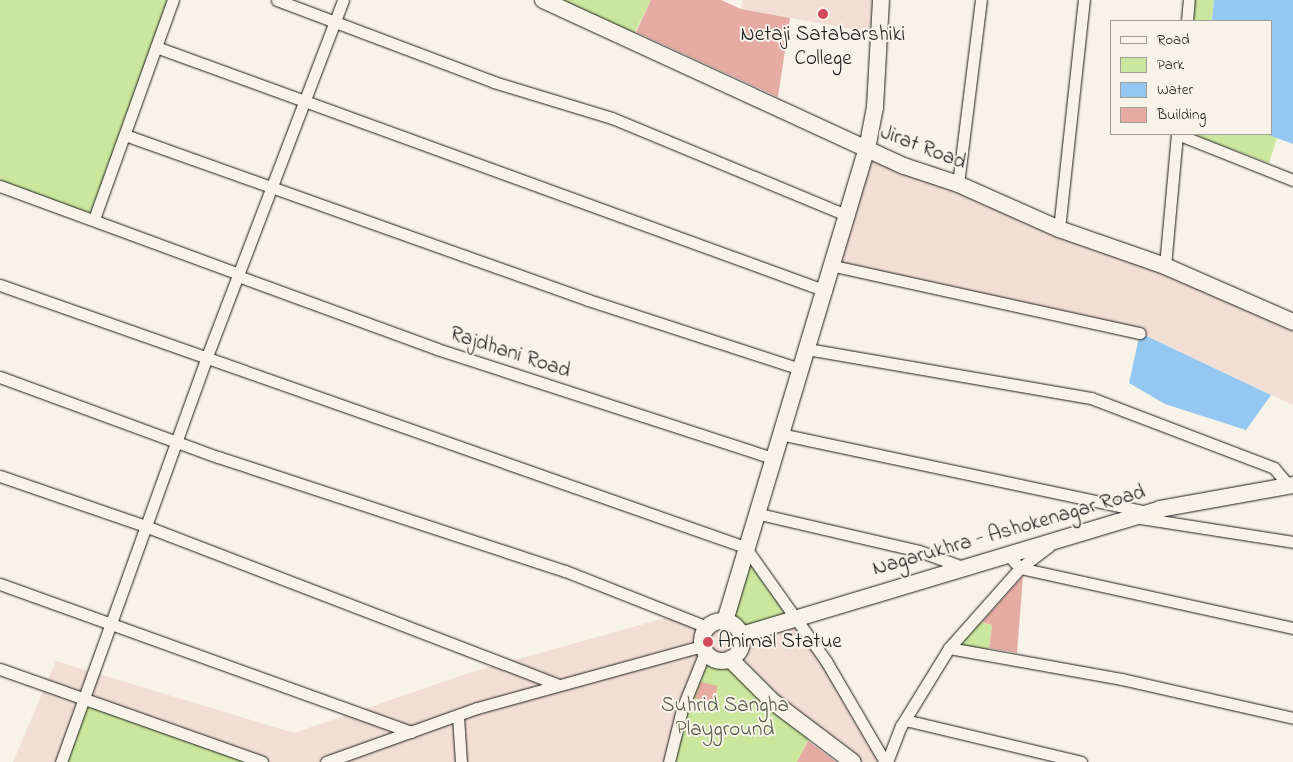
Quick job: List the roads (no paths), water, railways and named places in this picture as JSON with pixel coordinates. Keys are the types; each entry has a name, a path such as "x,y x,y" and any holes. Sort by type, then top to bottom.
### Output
{"main road":[{"name":"Jirat Road","path":"543,0 867,149 958,184 1059,229 1166,266 1293,322"},
{"path":"725,621 755,513 834,266 867,149 875,107 881,0"},
{"name":"Nagarukhra - Ashokenagar Road","path":"741,635 963,567 1014,562 1059,538 1148,512 1291,485"},
{"path":"725,621 741,635 739,650 730,659 716,660 704,649 707,627 725,621"},
{"path":"730,659 772,702 849,761"}],"street":[{"path":"94,219 173,0"},
{"path":"277,0 333,23 494,82 612,118 849,216"},
{"path":"61,762 206,359 343,0"},
{"path":"958,184 981,0"},
{"path":"1059,229 1084,0"},
{"path":"1187,20 1189,0"},
{"path":"156,47 826,291"},
{"path":"125,135 588,300 800,369"},
{"path":"1166,266 1177,135"},
{"path":"1180,135 1293,180"},
{"name":"Rajdhani Road","path":"0,186 94,219 437,350 772,458"},
{"path":"834,266 1140,333"},
{"path":"0,285 745,547 845,691 886,762"},
{"path":"807,349 1091,398 1274,468 1291,485"},
{"path":"0,377 176,442 565,571 707,627"},
{"path":"780,434 1148,512"},
{"path":"0,476 145,526 557,684"},
{"path":"755,513 919,551 963,567"},
{"path":"1132,517 1293,542"},
{"path":"886,762 905,720 949,648 1014,562 1293,628"},
{"path":"0,584 411,732"},
{"path":"949,648 1122,679 1293,718"},
{"path":"326,762 557,684 704,649"},
{"path":"669,762 682,709 704,649"},
{"path":"0,669 262,762"},
{"path":"458,716 461,762"},
{"path":"905,720 1081,762"}],"water":[{"path":"1214,0 1293,0 1293,144 1269,135 1273,135 1273,20 1212,20"},
{"path":"1140,333 1271,395 1246,430 1165,404 1129,383"}],"place":[{"name":"Netaji Satabarshiki College","path":"823,14"},
{"name":"Animal Statue","path":"708,642"}],"park label":[{"name":"Suhrid Sangha Playground","path":"725,718"}]}
